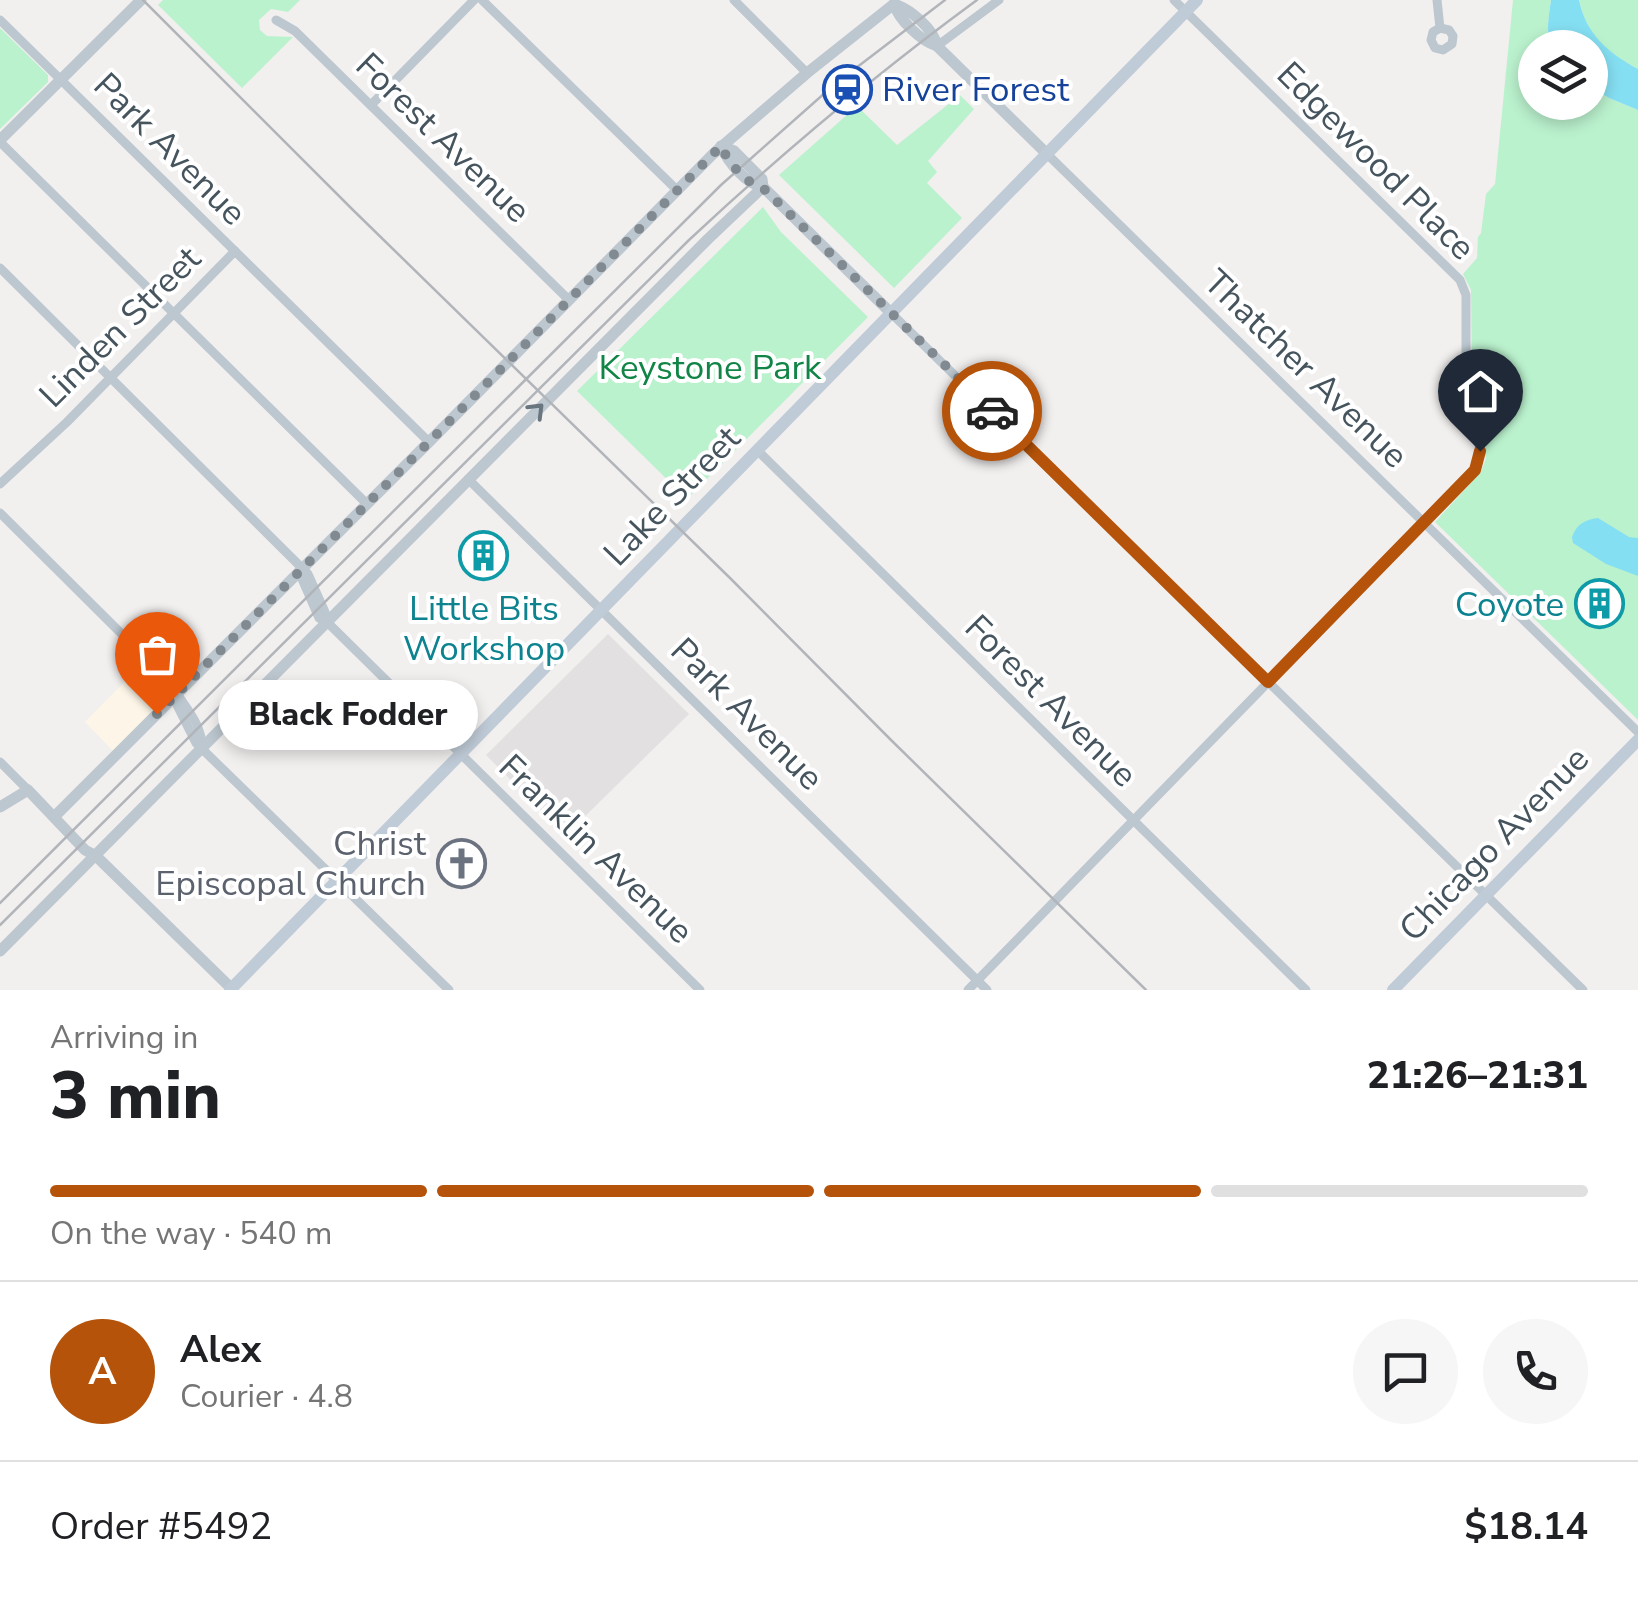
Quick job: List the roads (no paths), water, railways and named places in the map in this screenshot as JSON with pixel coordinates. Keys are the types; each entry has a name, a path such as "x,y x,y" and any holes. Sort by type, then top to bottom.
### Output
{"main road":[{"name":"Lake Street","path":"231,990 1197,0"},
{"name":"Chicago Avenue","path":"1393,990 1638,736"}],"street":[{"path":"141,0 0,141 367,504"},
{"path":"371,105 474,0"},
{"path":"482,0 678,191"},
{"path":"734,0 808,72"},
{"path":"937,46 999,0"},
{"name":"Edgewood Place","path":"1174,0 1460,280 1466,294 1466,383 1480,451 1475,470 1424,523"},
{"path":"1437,0 1440,28"},
{"path":"56,816 721,146 897,2"},
{"name":"Thatcher Avenue","path":"897,2 935,37 937,46 1638,736"},
{"name":"Park Avenue","path":"0,20 429,442"},
{"name":"Forest Avenue","path":"276,20 294,31 569,300"},
{"path":"721,146 726,158 763,188 892,313 1584,990"},
{"path":"0,951 763,188"},
{"name":"Linden Street","path":"0,484 234,251"},
{"name":"Franklin Avenue","path":"0,268 302,569 302,579 319,618 700,990"},
{"name":"Forest Avenue","path":"758,451 1306,990"},
{"name":"Park Avenue","path":"468,479 987,990"},
{"path":"0,513 171,683 177,706 196,743 449,990"},
{"path":"968,990 1424,523"},
{"path":"0,762 231,990"},
{"path":"0,808 28,790"}],"water":[{"path":"1551,0 1579,0 1591,30 1548,30"},
{"path":"1608,48 1638,69 1638,110 1609,98"},
{"path":"1598,518 1629,537 1638,538 1638,576 1606,564 1573,543 1579,526"}],"railway":[{"path":"143,0 1146,990"},
{"path":"0,903 721,185 835,84 945,0"},
{"path":"0,925 689,240 829,116 977,0"}],"place":[{"name":"River Forest","path":"847,89"},
{"name":"Little Bits Workshop","path":"484,556"},
{"name":"Coyote","path":"1599,604"},
{"name":"Black Fodder","path":"157,714"},
{"name":"Christ Episcopal Church","path":"461,863"}],"park label":[{"name":"Keystone Park","path":"710,367"}]}
